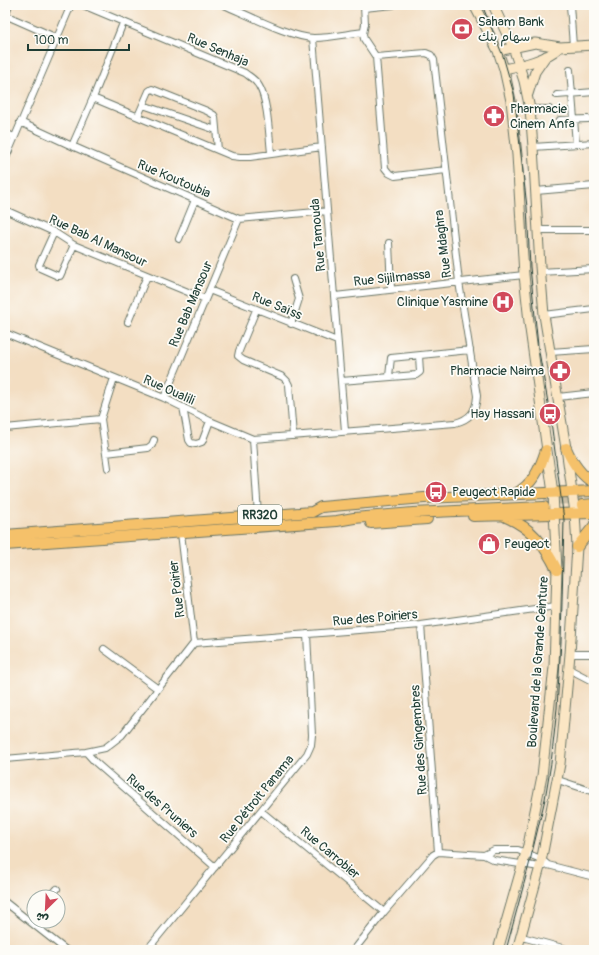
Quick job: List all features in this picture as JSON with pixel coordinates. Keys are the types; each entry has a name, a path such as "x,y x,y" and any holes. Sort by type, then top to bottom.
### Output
{"main road":[{"name":"Boulevard de la Grande Ceinture","path":"474,5 498,51 504,69 511,101 517,155 524,275 546,450 553,493 557,570 554,667 544,762 537,805 526,853 498,950"},
{"path":"493,5 520,65 530,109 544,315 566,448 575,513 577,547 569,669 558,780 543,864 517,950"},
{"path":"498,51 535,43 560,47 594,45"},
{"path":"504,69 546,56 556,51 560,47"},
{"path":"527,95 535,72 546,56"},
{"path":"566,448 575,465 584,476 594,483"},
{"path":"515,494 525,488 533,479 546,450"},
{"name":"RR320","path":"312,512 321,507 424,498 594,491"},
{"path":"594,498 582,502 594,504"},
{"name":"RR320","path":"5,535 258,515 544,503 354,518 338,521 5,545"},
{"name":"RR320","path":"338,521 372,523 458,516 502,516 594,512"},
{"path":"502,516 523,526 534,534 546,549 557,570"},
{"path":"577,547 594,526"}],"street":[{"path":"9,5 5,15 57,38"},
{"path":"5,160 71,5"},
{"name":"Rue Senhaja","path":"83,5 245,73 253,79 259,86 264,99 271,153"},
{"path":"224,5 288,32 313,38 363,32"},
{"path":"393,5 364,7 365,24 363,38 376,57 386,171 395,176 446,170"},
{"path":"570,5 573,46"},
{"path":"72,146 123,23"},
{"name":"Rue Tamouda","path":"313,38 345,431"},
{"name":"Rue Mdaghra","path":"252,439 455,423 464,420 474,410 476,404 477,396 459,282 434,60 431,55 426,53 376,57"},
{"path":"570,70 576,144"},
{"path":"138,116 149,91 153,89 214,114 218,150"},
{"path":"557,96 594,92"},
{"path":"93,98 240,158 322,147"},
{"path":"143,105 216,130"},
{"path":"530,109 549,109"},
{"path":"560,120 588,119"},
{"name":"Rue Koutoubia","path":"20,122 239,219 327,210"},
{"path":"5,133 14,137"},
{"path":"533,147 594,143"},
{"path":"536,190 594,186"},
{"path":"179,239 195,200"},
{"name":"Rue Bab Al Mansour","path":"5,210 54,232 74,245 205,299"},
{"name":"Rue Bab Mansour","path":"164,398 239,219"},
{"path":"538,230 594,230"},
{"path":"54,232 39,265 42,269 60,276 74,245"},
{"path":"389,243 391,290"},
{"path":"540,272 594,269"},
{"name":"Rue Sijilmassa","path":"335,296 524,275"},
{"path":"128,322 147,276"},
{"path":"291,324 299,299 293,279"},
{"name":"Rue Saïss","path":"209,290 291,324 337,341"},
{"path":"544,315 594,309"},
{"path":"256,310 238,356 243,360 283,377 287,381 290,391 293,436"},
{"name":"Rue Oualili","path":"5,333 164,398 210,421 252,439"},
{"path":"550,352 594,349"},
{"path":"390,376 390,359 470,350"},
{"path":"341,381 418,374 420,371 419,356"},
{"path":"108,468 101,419 114,378"},
{"path":"558,397 594,393"},
{"path":"183,407 189,440 191,443 196,444 202,442 210,421"},
{"path":"5,428 101,419"},
{"path":"252,439 258,515"},
{"path":"106,453 148,448 152,445 154,440"},
{"name":"Rue Poirier","path":"181,533 194,643"},
{"name":"Rue des Poiriers","path":"194,643 421,625 556,606"},
{"name":"Rue des Gingembres","path":"421,625 438,852"},
{"name":"Rue Détroit Panama","path":"147,950 308,754 312,735 307,634"},
{"path":"5,759 86,752 105,748 122,735 194,643"},
{"path":"104,648 158,689"},
{"path":"570,654 594,654"},
{"path":"569,669 594,682"},
{"name":"Rue des Pruniers","path":"86,752 95,762 215,867"},
{"path":"558,780 594,792"},
{"name":"Rue Carrobier","path":"262,811 384,912"},
{"path":"484,855 494,850 513,850 526,853 543,864"},
{"path":"511,862 513,850"},
{"path":"354,950 384,912 433,855 438,852 484,855 494,860 523,864 543,864 594,877"},
{"path":"5,902 26,915"},
{"path":"43,929 66,950"},
{"path":"522,937 570,950"}],"tunnel":[{"path":"544,500 582,499"}],"tram line":[{"path":"482,5 503,56 514,94 527,207 530,267 538,346 550,414 564,520 561,641 557,708 551,763 545,799 506,950"}],"place":[{"name":"Saham Bank سهام بنك","path":"462,29"},
{"name":"Pharmacie Cinem Anfa","path":"494,116"},
{"name":"Clinique Yasmine","path":"503,302"},
{"name":"Pharmacie Naima","path":"560,371"},
{"name":"Hay Hassani","path":"550,414"},
{"name":"Peugeot Rapide","path":"436,492"},
{"name":"Peugeot","path":"489,544"}]}
